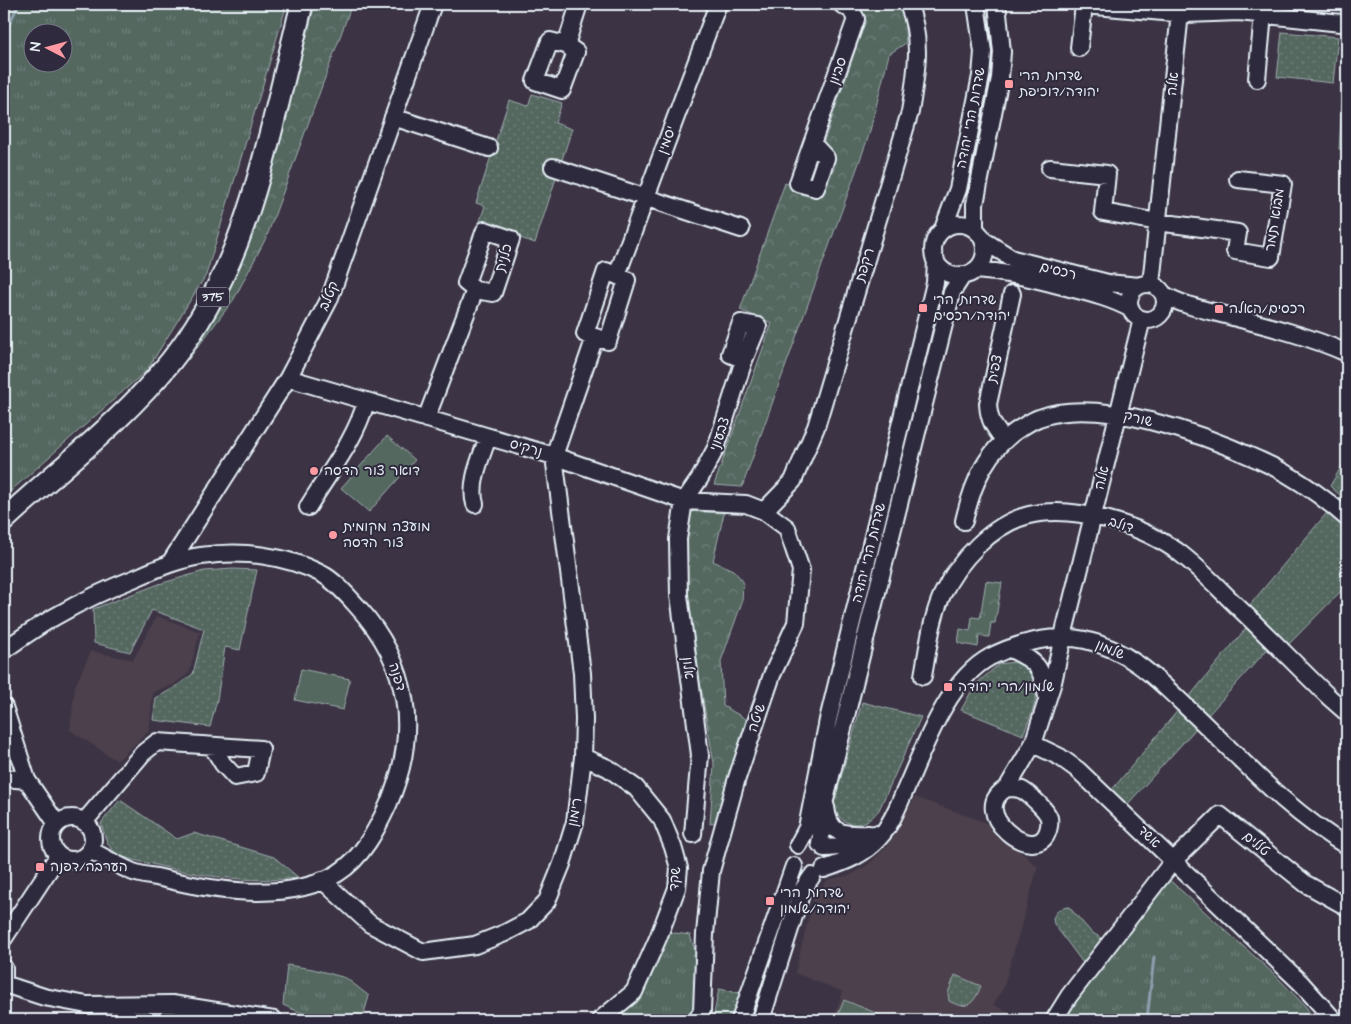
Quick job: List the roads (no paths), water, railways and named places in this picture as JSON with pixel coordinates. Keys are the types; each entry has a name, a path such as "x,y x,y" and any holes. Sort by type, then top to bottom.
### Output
{"main road":[{"name":"375","path":"4,520 142,394 172,361 210,302 236,245 257,186 302,4"}],"street":[{"name":"קטלב","path":"170,563 288,378 329,300 433,4"},
{"path":"566,45 579,4"},
{"name":"יסמין","path":"617,275 718,4"},
{"name":"סביון","path":"813,144 856,19 851,10 841,4"},
{"name":"רקפת","path":"764,511 794,481 816,427 910,112 917,68 918,39 908,4"},
{"name":"שדרות הרי יהודה","path":"943,230 958,188 981,76 982,46 976,4"},
{"name":"שדרות הרי יהודה","path":"979,234 975,204 1000,78 1002,52 997,4"},
{"path":"1079,48 1084,5 1233,12 1341,22"},
{"name":"אלה","path":"1151,288 1181,9"},
{"path":"1257,80 1263,14"},
{"path":"393,117 489,148"},
{"path":"553,167 742,229"},
{"path":"1050,168 1107,174 1103,212 1158,222"},
{"name":"מבוא תמר","path":"1158,222 1238,233 1235,252 1270,257 1284,184 1238,179"},
{"path":"955,224 962,224 979,234 984,246 983,259 969,272 950,274 939,266 933,247 938,234 943,230 955,224"},
{"name":"רכסים","path":"979,234 1013,259 1108,283 1151,288 1169,298 1205,310 1281,329 1347,353"},
{"name":"שדרות הרי יהודה","path":"740,1020 794,866 792,855 807,828 828,720 934,283 936,260"},
{"path":"606,271 617,275 627,280 608,341 585,334 606,271"},
{"name":"שדרות הרי יהודה","path":"761,1020 802,891 827,858 822,846 825,800 952,292 969,272"},
{"name":"רכסים","path":"969,272 1005,272 1090,293 1112,300 1136,314"},
{"path":"1151,288 1165,306 1162,313 1151,320 1136,314 1130,297 1134,290 1151,288"},
{"path":"426,420 475,290"},
{"name":"צפית","path":"1004,440 992,426 988,417 988,404 1012,294"},
{"name":"רכסים","path":"1162,313 1180,309 1205,310"},
{"name":"אלה","path":"1062,638 1118,414 1136,314"},
{"path":"554,456 595,337"},
{"name":"צבעוני","path":"684,501 700,478 716,448 744,360"},
{"name":"נרקיס","path":"288,378 554,456 684,501"},
{"path":"308,507 353,438 366,402"},
{"name":"שורק","path":"964,521 975,482 985,462 1012,433 1037,418 1059,412 1094,411 1118,414 1189,433 1260,460 1329,502 1347,518"},
{"path":"475,504 472,495 473,484 488,437"},
{"name":"רימון","path":"322,880 370,924 423,952 476,945 528,921 547,901 562,864 575,822 583,757 584,719 582,673 554,456"},
{"name":"שיטה","path":"684,501 746,504 764,511 787,528 801,570 796,623 772,675 737,778 712,871 705,934 702,1011 696,1020"},
{"name":"אלון","path":"684,501 678,539 679,595 700,755 693,834"},
{"name":"דולב","path":"923,676 931,629 942,596 955,572 974,551 1007,523 1029,515 1046,512 1092,516 1127,525 1151,535 1176,551 1200,570 1347,713"},
{"name":"דפנה","path":"4,650 56,616 114,587 170,563 200,556 227,554 268,555 292,561 324,575 346,594 370,620 388,651 402,684 407,724 404,757 394,791 379,826 362,850 339,872 308,886 271,891 227,890 180,883 133,872 90,850"},
{"path":"1014,789 1019,767 1033,744 1048,701 1054,682 1062,638"},
{"name":"שלמון","path":"818,872 854,858 880,838 895,812 938,718 960,681 990,657 1032,642 1062,638 1085,640 1106,646 1123,654 1149,671 1274,790 1315,825 1347,846"},
{"path":"1010,649 1025,656 1038,667 1044,678 1048,701"},
{"path":"4,707 27,780 57,824"},
{"path":"84,822 143,753 157,742 212,746"},
{"name":"אשד","path":"1033,744 1078,770 1301,983 1334,1020"},
{"name":"שקד","path":"583,757 608,768 636,788 662,820 679,868 677,888 658,938 634,992 600,1020"},
{"path":"4,778 27,780"},
{"path":"825,800 827,819 838,831 853,835 874,834"},
{"name":"שלמון","path":"822,846 846,846 860,842 886,824 895,812"},
{"name":"טללים","path":"1173,861 1220,815 1306,884 1347,907"},
{"path":"70,818 84,822 88,826 93,838 90,850 81,859 75,861 69,861 58,856 53,850 50,836 57,824 70,818"},
{"path":"798,845 809,840 822,846"},
{"path":"4,938 58,856"},
{"path":"1054,1020 1069,996 1173,861"},
{"path":"794,866 802,874 818,872"},
{"path":"4,968 4,978"},
{"path":"4,984 44,997 88,1005 172,1004 274,1020"}],"waterway":[{"path":"4,34 19,4"},
{"path":"1147,1020 1154,957"}],"place":[{"name":"שדרות הרי יהודה/דוכיפת","path":"1009,84"},
{"name":"שדרות הרי יהודה/רכסים","path":"923,308"},
{"name":"רכסים/האלה","path":"1219,309"},
{"name":"דואר צור הדסה","path":"314,471"},
{"name":"מועצה מקומית צור הדסה","path":"333,535"},
{"name":"שלמון/הרי יהודה","path":"948,687"},
{"name":"הערבה/דפנה","path":"40,867"},
{"name":"שדרות הרי יהודה/שלמון","path":"770,901"}]}
